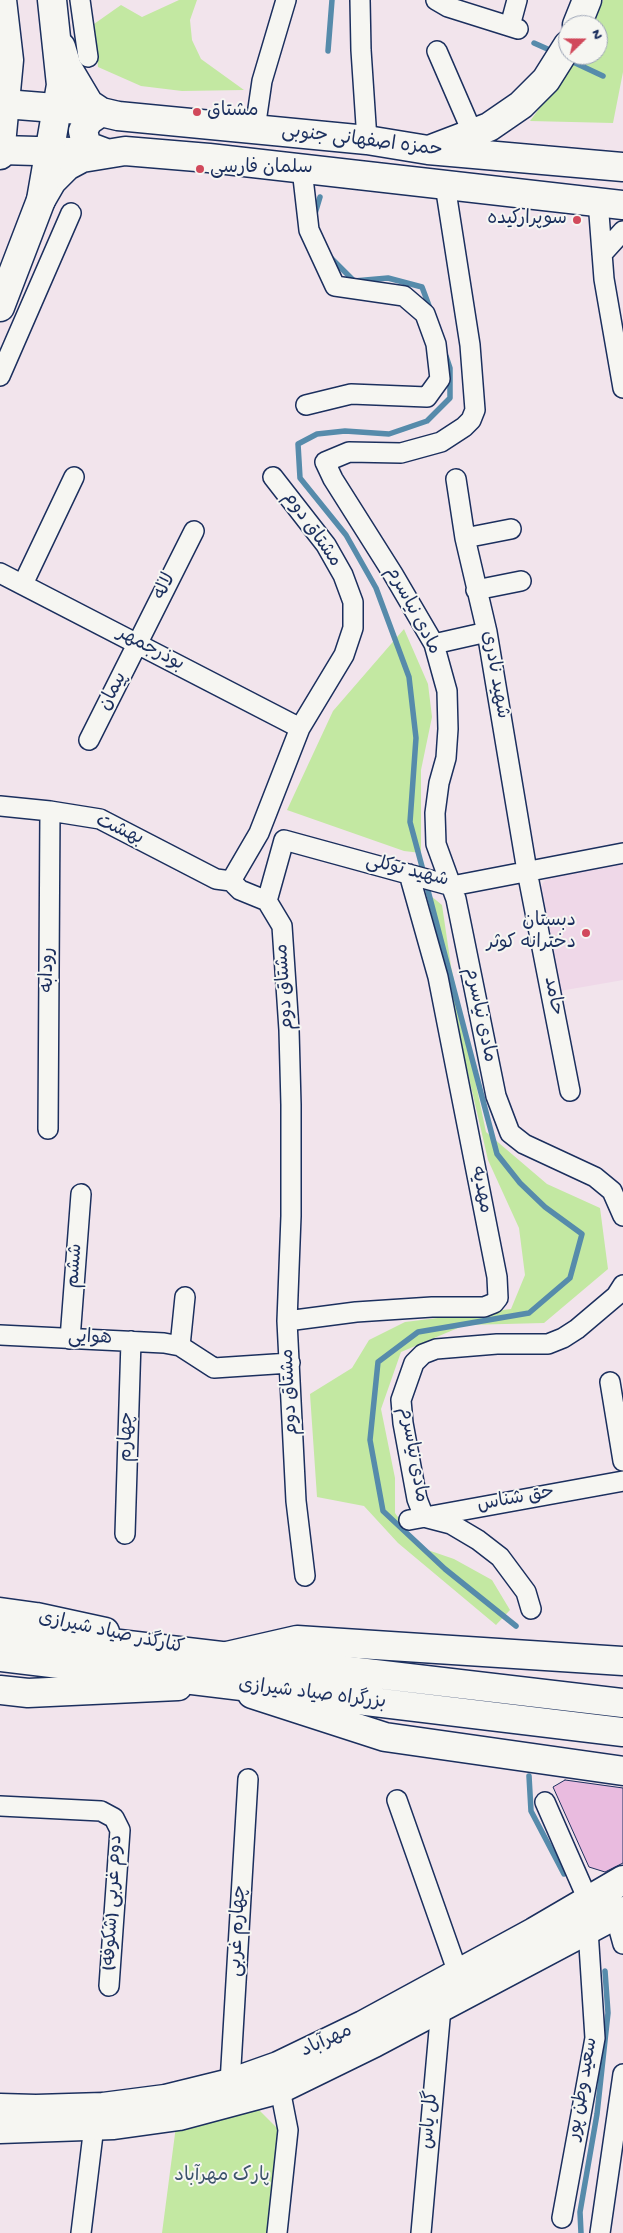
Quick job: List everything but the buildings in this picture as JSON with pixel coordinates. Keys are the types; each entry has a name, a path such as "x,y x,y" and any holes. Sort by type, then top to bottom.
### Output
{"main road":[{"path":"0,154 9,60 2,0"},
{"path":"0,307 41,200 61,85 52,0"},
{"path":"581,15 587,0"},
{"path":"55,30 67,67 78,88 88,104 101,112 88,121 83,131 90,147 106,153"},
{"path":"428,150 489,127 521,105 546,80 558,61"},
{"name":"حمزه اصفهانی جنوبی","path":"5,104 101,112 140,119 367,140 428,150 623,167"},
{"name":"حمزه اصفهانی جنوبی","path":"0,150 106,153 147,152 610,203"},
{"name":"حمزه اصفهانی جنوبی","path":"41,200 52,181 67,166 82,158 106,153"},
{"name":"کنارگذر صیاد شیرازی","path":"0,1612 36,1617 221,1657"},
{"name":"بزرگراه صیاد شیرازی","path":"0,1630 623,1703"},
{"path":"221,1657 297,1640 623,1661"},
{"name":"بزرگراه صیاد شیرازی","path":"0,1658 623,1732"},
{"path":"219,1684 386,1737 623,1771"},
{"name":"کنارگذر صیاد شیرازی","path":"0,1690 28,1694 219,1684"},
{"name":"مهرآباد","path":"0,2108 103,2107 165,2099 230,2083 278,2066 362,2026 623,1880"},
{"name":"مهرآباد","path":"0,2129 94,2126 179,2116 280,2088 442,2008 619,1913"}],"street":[{"path":"80,0 88,57"},
{"path":"255,130 262,81 286,0"},
{"path":"360,0 367,140"},
{"path":"436,0 448,8 514,27 517,0"},
{"path":"437,51 473,134"},
{"path":"302,169 309,230 335,286 404,296 425,314 436,344 440,378 427,397 350,394 306,405"},
{"name":"مادی نیاسرم","path":"445,185 470,345 475,410 471,420 464,427 441,442 401,453 349,452 325,462 333,479 393,574 434,644 447,691 448,729 446,758 439,783 435,813 436,844 452,886 496,1096 510,1133 524,1144 595,1177 612,1192 623,1216"},
{"path":"610,203 602,254 616,313 623,388"},
{"path":"0,376 71,213"},
{"path":"602,254 623,231"},
{"path":"23,584 74,477"},
{"name":"مشتاق دوم","path":"231,881 259,833 300,728 344,656 353,628 352,602 343,575 326,545 273,477"},
{"name":"شهید نادری","path":"456,479 476,590 487,632 528,871"},
{"path":"466,538 511,529"},
{"name":"لاله","path":"138,644 194,531"},
{"name":"بوذرجمهر","path":"0,573 300,728"},
{"path":"476,590 521,581"},
{"path":"434,644 487,632"},
{"name":"پیمان","path":"89,740 138,644"},
{"name":"بهشت","path":"0,806 100,819 216,879 231,881"},
{"name":"رودابه","path":"48,1129 50,811"},
{"name":"شهید توکلی","path":"267,901 284,840 452,886 623,853"},
{"name":"حامد","path":"528,871 570,1091"},
{"name":"مهدیه","path":"288,1320 356,1312 432,1307 484,1307 494,1303 498,1298 497,1277 438,977 409,874"},
{"path":"231,881 240,890 267,901"},
{"name":"مشتاق دوم","path":"267,901 282,926 290,1030 291,1216 288,1320 296,1501 305,1576"},
{"name":"ششم","path":"70,1339 81,1194"},
{"name":"مادی نیاسرم","path":"530,1609 526,1592 500,1557 478,1540 451,1524 417,1518 417,1499 403,1423 401,1400 414,1363 423,1354 436,1349 498,1344 548,1344 563,1338 577,1329 616,1296 623,1285"},
{"path":"180,1346 185,1297"},
{"name":"هوایی","path":"0,1335 130,1341 180,1346 214,1368 290,1363"},
{"name":"چهارم","path":"125,1534 130,1341"},
{"path":"610,1382 623,1461"},
{"name":"حق شناس","path":"417,1518 623,1481"},
{"name":"چهارم غربی","path":"230,2083 248,1779"},
{"path":"397,1800 458,1973"},
{"path":"545,1802 588,1900"},
{"name":"دوم غربی (شکوفه)","path":"0,1806 101,1811 114,1818 120,1830 109,1986"},
{"path":"619,1913 623,1944"},
{"name":"سعید وطن پور","path":"562,2218 595,2038 588,1930"},
{"name":"گل یاس","path":"422,2233 442,2008"},
{"path":"600,2233 623,2074"},
{"path":"277,2233 288,2130 280,2088"},
{"path":"81,2233 94,2126"}],"shaded area":[{"name":"دبستان دخترانه کوثر","path":"623,864 623,980 560,991 540,887 547,878"}],"green space":[{"path":"179,0 197,0 190,20 192,40 201,59 244,90 182,91 141,86 98,67 94,24 121,5 142,17"},
{"path":"603,0 623,0 623,72 613,123 530,121 572,65 608,65 608,15 597,15"},
{"path":"404,629 428,684 432,717 421,770 421,853 404,851 287,810 333,711"},
{"path":"426,892 442,905 451,966 486,1132 547,1184 600,1208 608,1269 544,1323 465,1325 401,1352 381,1409 395,1478 395,1513 419,1547 454,1559 492,1580 510,1610 496,1625 398,1543 364,1506 317,1497 310,1394 352,1368 369,1340 405,1322 511,1309 525,1275 519,1228 488,1160"},
{"name":"پارک مهرآباد","path":"257,2108 280,2131 268,2233 162,2233 176,2126"}],"waterway":[{"path":"328,51 332,0"},
{"path":"534,43 552,51"},
{"path":"580,65 603,76"},
{"path":"314,217 320,197"},
{"path":"329,256 354,281 388,278 422,287 431,311"},
{"path":"424,874 410,822 416,738 409,677 376,588 346,535 300,478 298,444 317,434 345,431 389,434 427,421 450,398 450,368 446,356"},
{"path":"426,883 497,1154 520,1183 545,1207 582,1234 570,1278 529,1313 418,1332 378,1362 370,1440 383,1511 445,1569 516,1626"},
{"path":"529,1776 531,1811 564,1874"},
{"path":"581,2233 580,2212 597,2114 608,2013 605,1971"}],"place":[{"name":"مشتاق","path":"197,112"},
{"name":"سلمان فارسی","path":"200,169"},
{"name":"سوپرارکیده","path":"577,220"},
{"name":"دبستان دخترانه کوثر","path":"586,933"}]}
